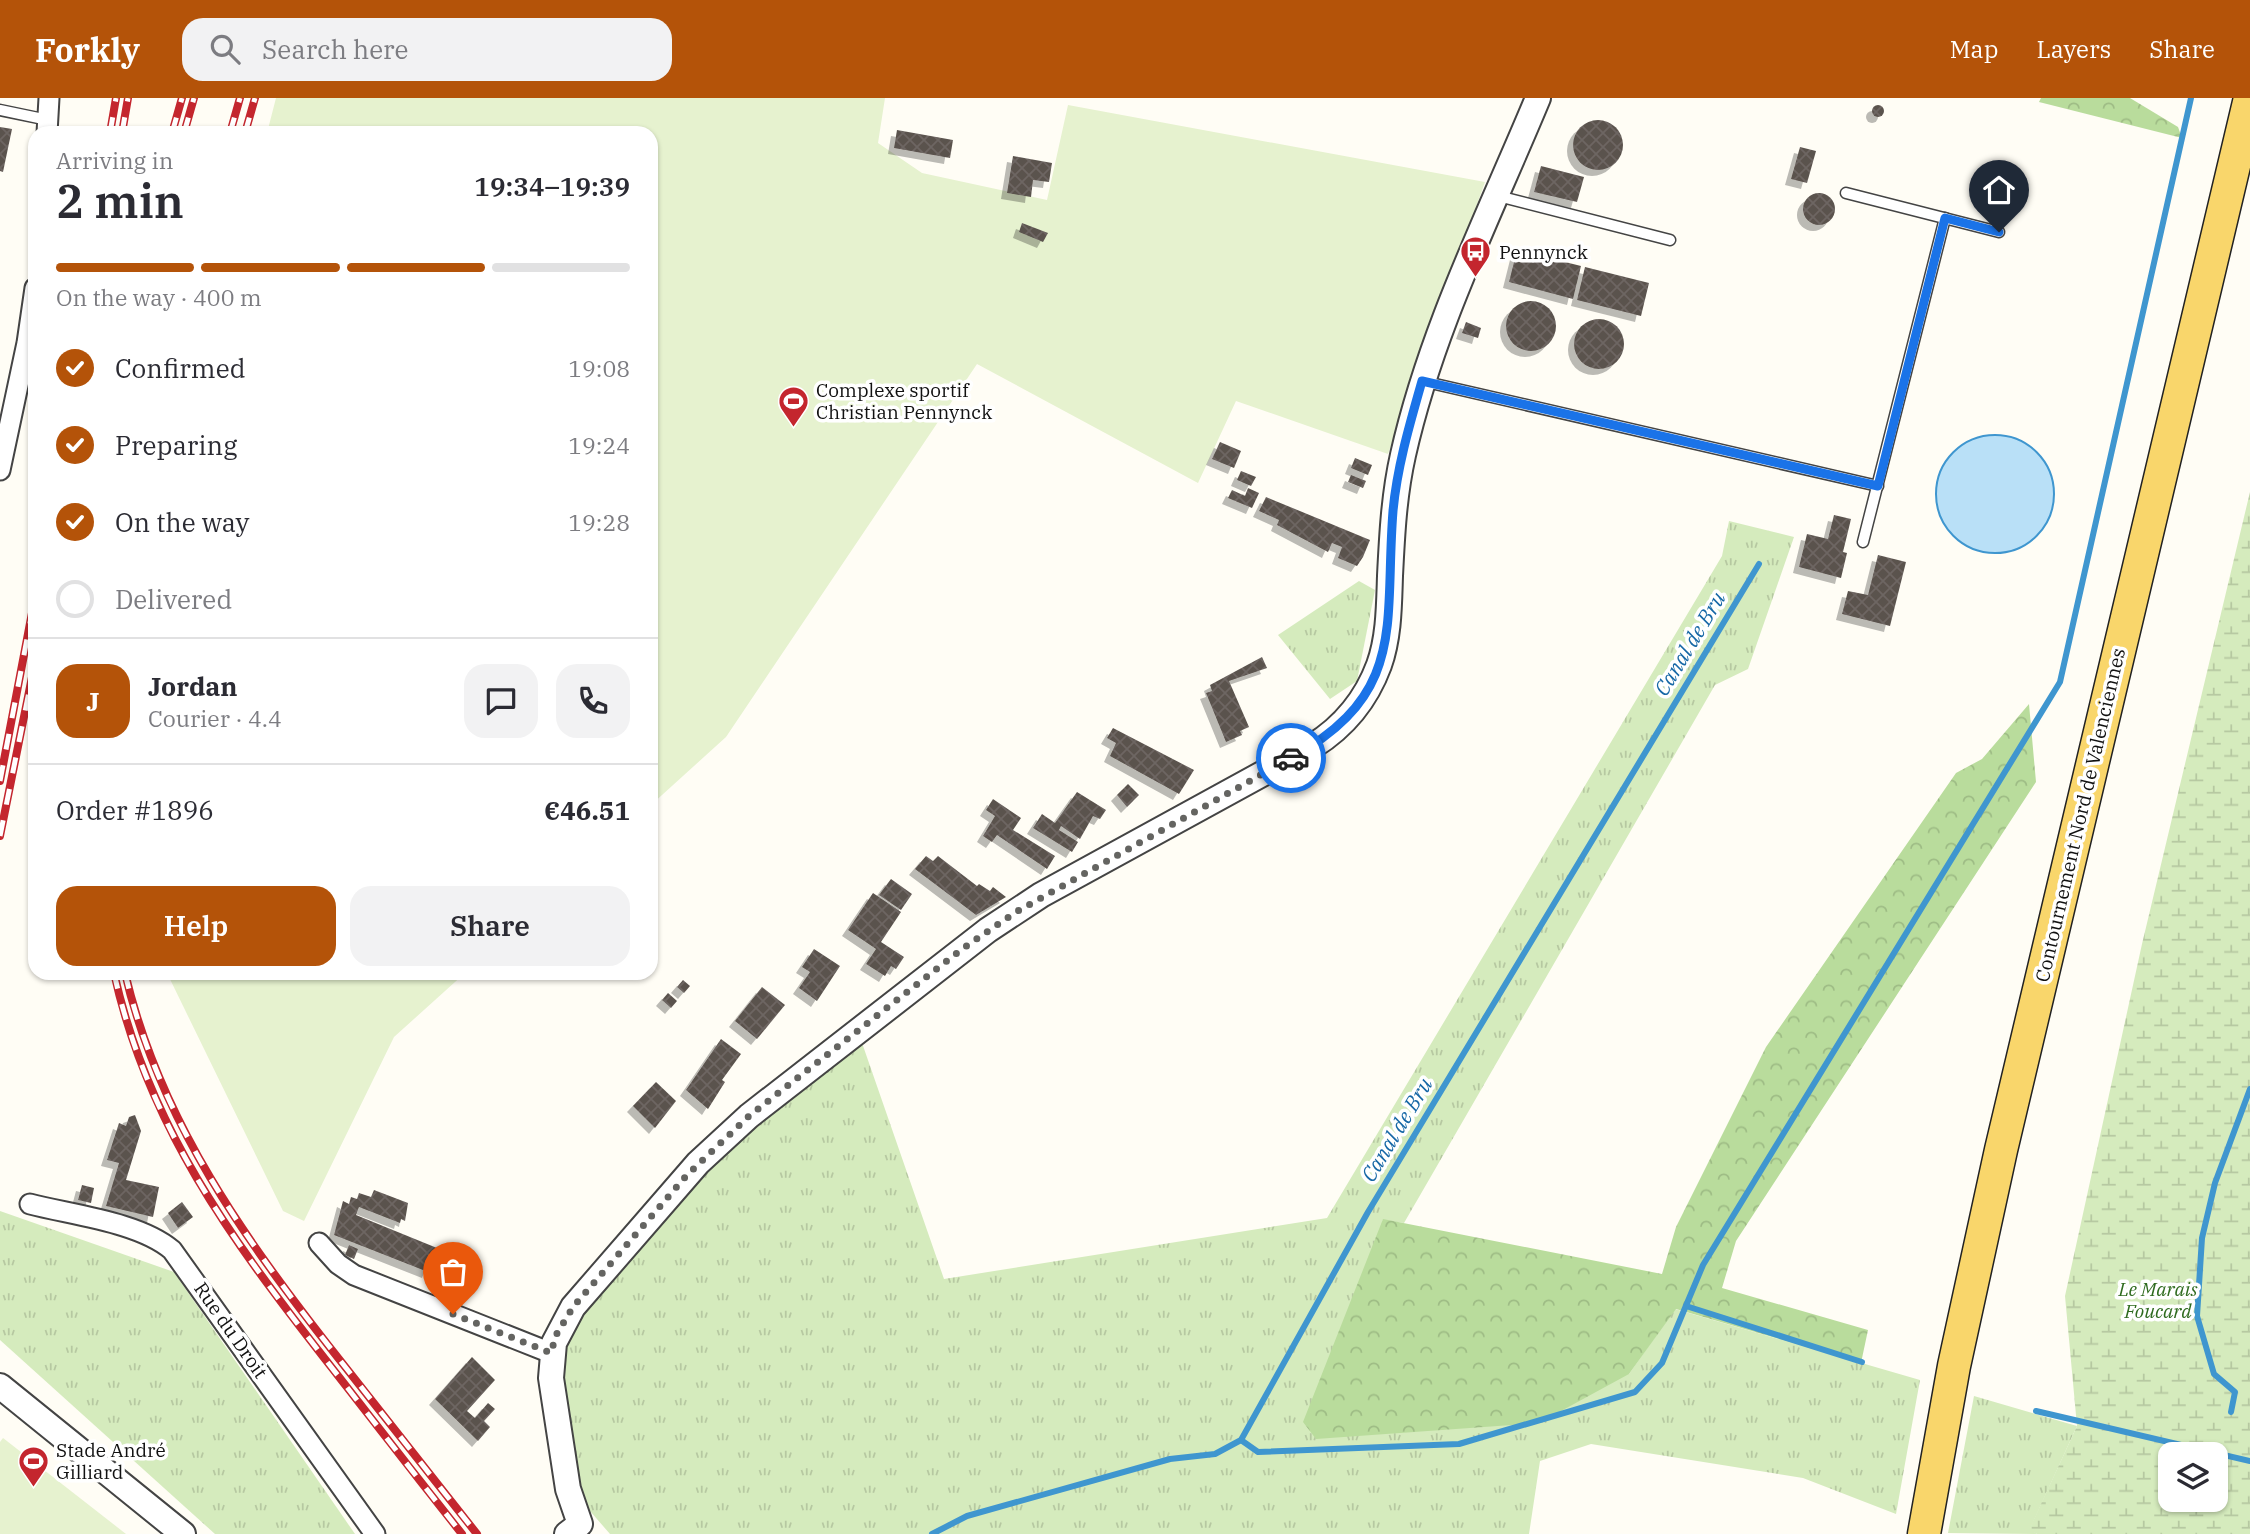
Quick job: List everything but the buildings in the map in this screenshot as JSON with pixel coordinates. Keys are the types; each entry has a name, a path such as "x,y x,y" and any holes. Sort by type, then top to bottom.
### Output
{"main road":[{"name":"Contournement Nord de Valenciennes","path":"1924,1534 1954,1366 2001,1150 2250,98"}],"street":[{"path":"47,126 49,98"},
{"path":"578,1531 568,1489 551,1378 551,1353 556,1335 573,1307 692,1169 749,1116 1006,918 1313,746 1350,716 1370,687 1387,635 1394,503 1422,381 1443,318 1538,98"},
{"path":"0,470 3,445 28,336"},
{"name":"Rue du Droit","path":"30,1204 135,1230 157,1239 172,1250 375,1534"},
{"path":"319,1243 338,1264 354,1275 551,1353"},
{"path":"0,1386 183,1534"}],"lane":[{"path":"0,110 47,126"},
{"path":"1846,193 1999,232"},
{"path":"1497,196 1670,240"},
{"path":"1863,542 1945,218"},
{"path":"1422,381 1878,486"}],"green space":[{"name":"Complexe sportif Christian Pennynck","path":"276,98 885,98 878,143 922,173 1047,200 1068,105 1485,182 1388,454 1236,401 1198,483 977,364 726,737 658,799 658,126 269,126"},
{"path":"2041,98 2130,98 2178,127 2182,138 2039,102"},
{"name":"Le Marais Foucard","path":"2250,492 2250,1534 2037,1534 2029,1530 2077,1426 2065,1296 2142,944"},
{"path":"1729,521 1794,537 1748,669 1715,685 1404,1223 1382,1220 1629,1374 1675,1309 1920,1380 1896,1514 1803,1478 1591,1444 1540,1461 1529,1534 610,1534 590,1511 578,1480 564,1398 567,1335 590,1301 695,1178 861,1040 944,1279 1327,1218 1722,556"},
{"path":"1359,581 1375,590 1357,681 1330,699 1278,635"},
{"path":"2029,704 2036,782 1736,1241 1722,1288 1868,1330 1861,1363 1676,1309 1629,1374 1539,1423 1316,1439 1303,1422 1383,1219 1662,1274 1676,1227 1766,1047 1956,773 1982,759"},
{"path":"170,980 457,980 394,1037 304,1221 283,1211"},
{"path":"0,1211 174,1272 355,1534 215,1534 0,1340"},
{"path":"1974,1396 2077,1426 2030,1529 2037,1534 1948,1533"},
{"name":"Stade André Gilliard","path":"3,1438 126,1534 0,1534 0,1442"}],"water":[{"path":"1995,435 2018,439 2037,452 2050,471 2054,494 2050,517 2037,536 2018,549 1995,553 1972,549 1953,536 1940,517 1936,494 1940,471 1953,452 1972,439"}],"waterway":[{"path":"1241,1440 1258,1452 1459,1444 1635,1392 1662,1363 1703,1265 2060,682 2191,98"},
{"name":"Canal de Bru","path":"932,1534 967,1516 1170,1459 1215,1454 1241,1440 1368,1212 1759,564"},
{"path":"2231,1412 2235,1392 2214,1374 2197,1316 2202,1238 2215,1183 2250,1089"},
{"path":"1686,1306 1862,1362"},
{"path":"2036,1411 2250,1461"}],"railway":[{"path":"111,126 116,98"},
{"path":"123,126 128,98"},
{"path":"174,126 182,98"},
{"path":"186,126 194,98"},
{"path":"232,126 240,98"},
{"path":"247,126 255,98"},
{"path":"0,781 28,634"},
{"path":"0,836 28,697"},
{"path":"116,980 129,1029 148,1081 197,1178 257,1270 462,1534"},
{"path":"127,980 140,1028 160,1080 210,1178 271,1270 477,1534"}],"way so far":[{"path":"453,1314 551,1353 556,1335 573,1307 671,1192 712,1149 749,1116 975,939 1041,895 1291,758"}],"place":[{"name":"Pennynck","path":"1476,279"},
{"name":"Complexe sportif Christian Pennynck","path":"793,428"},
{"name":"Stade André Gilliard","path":"33,1488"}],"route":[{"path":"1291,758 1333,733 1350,716 1364,698 1380,662 1387,635 1395,495 1409,425 1422,381 1878,486 1945,218 1999,232"}]}
